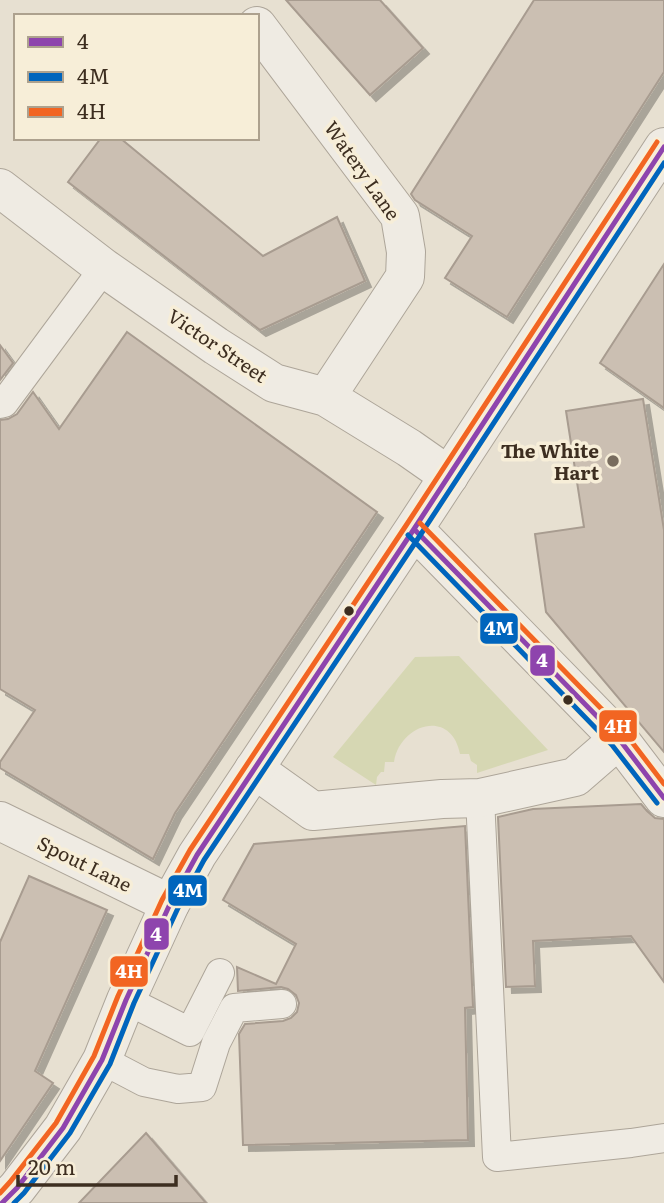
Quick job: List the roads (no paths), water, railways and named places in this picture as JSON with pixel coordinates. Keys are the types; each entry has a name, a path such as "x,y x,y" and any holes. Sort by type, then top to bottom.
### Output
{"street":[{"name":"Watery Lane","path":"259,29 400,216 406,252 405,277 326,397"},
{"path":"2,1203 64,1128 102,1060 170,904 197,855 450,476 664,147"},
{"name":"Victor Street","path":"0,188 104,268 274,383 326,397 450,476"},
{"path":"414,529 619,739 664,797"},
{"path":"254,769 313,811 480,798 575,777 619,739"},
{"name":"Spout Lane","path":"0,821 170,904"}],"lane":[{"path":"0,404 4,403 104,268"},
{"path":"480,798 497,1157 664,1138"},
{"path":"126,1000 190,1032 220,974"},
{"path":"102,1060 144,1082 178,1089 202,1087 216,1043 234,1008 282,1004"}],"place":[{"name":"The White Hart","path":"613,461"}]}
